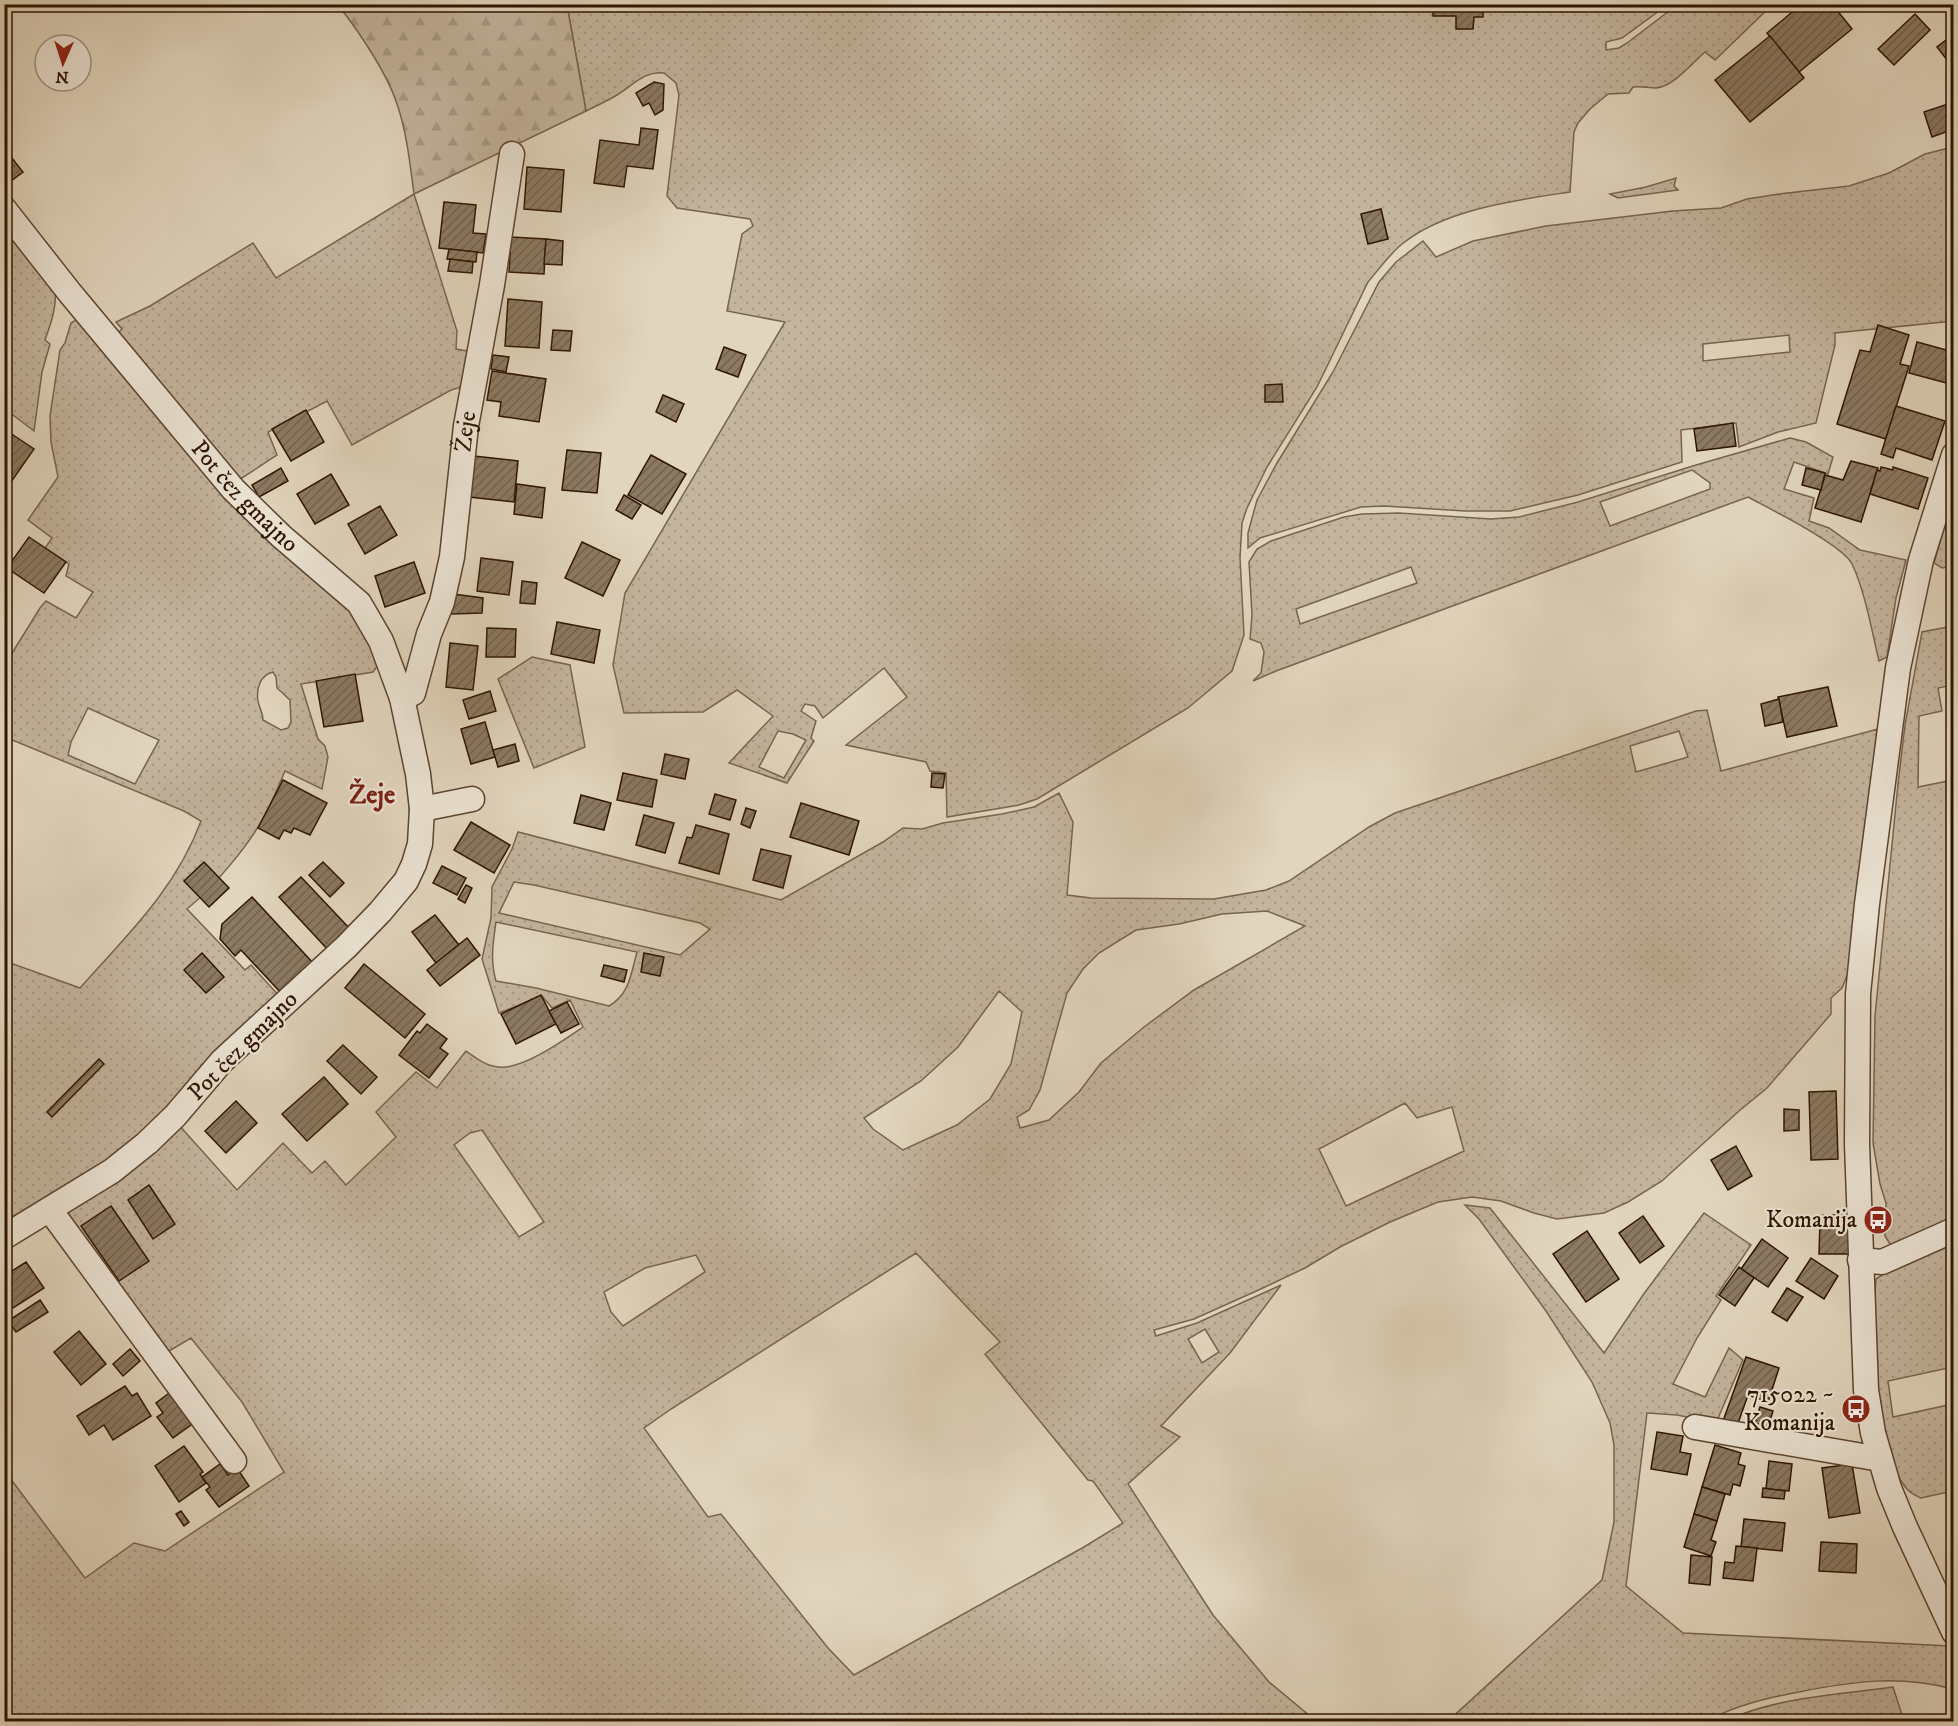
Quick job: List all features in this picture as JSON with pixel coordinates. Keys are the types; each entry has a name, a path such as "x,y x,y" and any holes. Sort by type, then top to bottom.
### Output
{"street":[{"name":"Žeje","path":"402,698 413,693 429,634 442,602 452,557 466,426 492,285 512,154"},
{"name":"Pot čez gmajno","path":"4,209 70,293 233,489 281,536 359,603 381,641 402,698 418,774 422,809 420,844 406,881 346,947 222,1061 175,1116 147,1143 112,1171 4,1237"},
{"path":"1953,455 1921,560 1898,668 1857,994 1857,1144 1866,1390 1880,1459 1905,1527 1953,1632"},
{"path":"422,809 472,799"},
{"path":"50,1210 234,1461"},
{"path":"1860,1260 1882,1262 1953,1230"},
{"path":"1695,1427 1880,1459"}],"green space":[{"path":"338,5 567,5 586,111 414,194 406,137 392,92 371,52"},
{"path":"567,5 1667,5 1622,38 1606,42 1606,50 1619,48 1627,43 1677,5 1772,5 1715,60 1705,52 1669,84 1656,88 1633,87 1629,93 1608,94 1590,109 1578,123 1574,132 1570,192 1505,203 1460,214 1419,232 1388,257 1368,282 1317,387 1267,467 1247,508 1242,523 1240,558 1244,635 1232,671 1188,708 1037,799 1019,805 947,817 946,773 930,771 926,762 846,745 907,697 884,668 823,718 815,706 805,704 801,711 816,721 811,738 814,741 787,783 729,763 773,716 737,690 703,712 624,713 613,665 625,593 785,322 727,311 742,234 753,226 750,219 677,208 667,196 679,95 676,83 664,73 651,74 586,111","holes":["778,731 806,740 784,778 759,767"]},
{"path":"1953,147 1953,321 1835,333 1835,345 1816,423 1778,432 1739,447 1736,423 1681,430 1682,462 1578,495 1510,511 1361,507 1260,538 1248,548 1248,533 1257,500 1333,372 1379,282 1396,262 1423,241 1436,257 1473,241 1546,226 1673,211 1721,208 1747,199 1849,186 1889,173 1925,154","holes":["1789,335 1790,352 1703,361 1703,344"]},
{"path":"1676,178 1674,186 1678,190 1618,198 1610,194 1646,187"},
{"path":"414,194 457,331 456,349 474,352 473,358 465,362 462,387 451,390 352,445 327,401 268,432 277,455 242,478 232,477 116,335 122,329 116,322 150,306 253,243 276,278"},
{"path":"4,222 55,289 54,309 45,340 50,344 42,372 34,431 5,409"},
{"path":"76,320 83,323 353,612 380,662 373,672 301,684 318,739 325,746 328,757 322,789 285,771 269,808 251,838 219,877 187,909 245,970 251,965 282,999 144,1140 5,1227 5,961 80,988 164,890 191,846 201,821 184,811 5,737 4,666 46,601 76,618 93,592 66,576 69,564 45,548 52,538 28,520 58,477 51,442 50,416 60,350 65,343 71,323","holes":["273,672 277,688 290,700 291,722 288,728 281,730 263,720 258,701 262,679","88,708 159,740 135,784 68,755 71,742"]},
{"path":"1790,438 1806,442 1833,457 1828,474 1794,462 1784,489 1814,498 1809,521 1829,528 1860,550 1906,560 1896,598 1887,657 1879,661 1861,586 1846,556 1805,528 1748,497 1253,681 1261,673 1264,652 1261,643 1250,639 1252,615 1249,562 1257,549 1271,541 1344,517 1362,514 1399,513 1491,519 1519,517 1578,502","holes":["1692,470 1710,483 1710,489 1610,526 1600,502","1411,567 1417,583 1300,624 1296,609"]},
{"path":"1953,497 1953,566 1942,568 1934,563"},
{"path":"1953,626 1953,685 1938,688 1942,711 1919,716 1918,787 1953,780 1953,1224 1904,1246 1890,1244 1885,1236 1886,1203 1880,1184 1873,1143 1875,1016 1905,725 1922,632"},
{"path":"532,657 570,665 585,747 534,768 498,679"},
{"path":"1707,710 1721,771 1878,729 1848,973 1842,988 1831,998 1831,1014 1767,1088 1662,1181 1628,1202 1604,1213 1557,1219 1501,1201 1472,1197 1438,1202 1390,1222 1263,1288 1194,1319 1154,1330 1156,1336 1197,1323 1281,1285 1230,1353 1161,1426 1180,1437 1128,1484 1213,1615 1269,1682 1316,1721 5,1721 4,1470 85,1578 134,1543 165,1551 284,1472 242,1402 191,1338 164,1354 65,1214 178,1124 237,1190 283,1143 312,1173 325,1161 346,1185 396,1137 376,1112 416,1072 437,1088 466,1051 490,1065 508,1067 531,1059 583,1027 570,1000 552,1008 542,996 499,1013 482,959 491,918 492,887 512,849 518,832 781,900 883,842 903,828 922,829 943,823 1034,807 1059,793 1073,822 1067,895 1091,898 1214,899 1266,890 1289,881 1369,827 1395,813 1696,711","holes":["1679,731 1688,757 1636,772 1630,746","514,882 700,923 710,929 680,955 499,913","1267,911 1305,926 1194,990 1101,1063 1079,1092 1049,1120 1020,1128 1017,1117 1029,1110 1040,1090 1067,993 1083,969 1099,953 1136,930 1179,924 1222,914","496,922 637,952 626,989 609,1006 536,988 496,981 493,959","999,991 1022,1012 1011,1064 990,1099 957,1125 903,1150 873,1129 864,1118 921,1081 958,1047","1405,1103 1417,1118 1452,1107 1464,1151 1346,1206 1319,1149","482,1130 544,1222 519,1237 454,1145 470,1133","916,1253 1000,1342 985,1354 1088,1480 1093,1481 1123,1523 854,1675 828,1648 721,1514 708,1517 644,1428","696,1255 705,1272 623,1326 611,1312 604,1292 645,1268","1205,1329 1219,1352 1202,1363 1188,1339"]},
{"path":"1465,1205 1490,1208 1604,1353 1643,1295 1704,1213 1751,1245 1716,1296 1721,1300 1697,1338 1673,1384 1705,1397 1729,1348 1743,1360 1716,1423 1677,1415 1647,1413 1626,1586 1683,1633 1950,1646 1953,1652 1953,1689 1895,1681 1839,1685 1752,1703 1707,1721 1447,1722 1602,1580 1614,1522 1614,1445 1610,1423 1592,1382 1546,1311 1479,1219"},
{"path":"1953,1236 1953,1367 1888,1381 1893,1417 1953,1404 1953,1491 1921,1498 1904,1486 1897,1474 1887,1440 1876,1379 1873,1341 1876,1279 1906,1260"},
{"path":"1893,1687 1904,1721 1725,1721 1786,1702"}],"building":[{"path":"1802,4 1832,4 1852,29 1799,72 1767,33"},
{"path":"1433,10 1483,10 1483,17 1474,17 1473,29 1456,29 1456,16 1433,16"},
{"path":"1915,14 1930,30 1894,65 1878,49"},
{"path":"1954,34 1954,64 1951,65 1937,47"},
{"path":"1770,36 1804,78 1750,122 1715,80"},
{"path":"654,82 664,84 663,110 655,115 649,103 643,106 636,93"},
{"path":"1954,102 1954,129 1932,137 1924,112"},
{"path":"641,128 658,130 653,169 627,166 624,187 594,183 600,140 639,145"},
{"path":"4,148 23,172 4,186"},
{"path":"527,167 564,170 561,212 524,209"},
{"path":"444,202 476,205 473,233 486,234 483,253 439,248"},
{"path":"1381,209 1388,239 1368,244 1361,214"},
{"path":"511,237 546,239 544,274 509,272"},
{"path":"546,239 563,241 562,265 544,264"},
{"path":"449,249 477,252 476,262 447,259"},
{"path":"450,259 473,262 472,273 448,271"},
{"path":"508,299 542,302 539,348 505,346"},
{"path":"1878,325 1909,335 1900,364 1909,366 1886,439 1837,424 1860,350 1870,352"},
{"path":"553,330 572,331 570,351 551,350"},
{"path":"1917,342 1954,352 1954,385 1909,373"},
{"path":"724,347 746,355 738,377 716,369"},
{"path":"493,355 509,357 506,372 491,369"},
{"path":"492,371 546,379 539,422 499,416 501,402 487,400"},
{"path":"1282,384 1283,402 1265,402 1265,385"},
{"path":"663,395 684,404 676,422 656,412"},
{"path":"1896,406 1945,421 1932,460 1896,448 1893,458 1881,454"},
{"path":"306,410 324,442 291,461 272,429"},
{"path":"1733,423 1736,446 1697,451 1694,429"},
{"path":"4,429 34,449 4,492"},
{"path":"567,450 601,453 597,493 562,490"},
{"path":"651,455 686,474 662,514 628,495"},
{"path":"474,456 518,461 514,502 469,497"},
{"path":"1851,461 1878,468 1861,522 1815,508 1825,475 1843,480"},
{"path":"1881,467 1893,470 1893,467 1928,478 1918,509 1870,494 1877,470 1880,471"},
{"path":"281,468 288,481 259,497 252,485"},
{"path":"1806,468 1825,473 1821,490 1802,485"},
{"path":"331,474 349,505 315,524 297,494"},
{"path":"517,484 545,488 542,518 514,514"},
{"path":"624,495 641,505 632,519 616,510"},
{"path":"380,506 397,535 365,554 348,524"},
{"path":"29,537 66,562 44,593 7,568"},
{"path":"582,542 620,560 603,596 565,578"},
{"path":"481,558 513,562 509,595 477,591"},
{"path":"414,562 425,593 385,607 375,576"},
{"path":"522,581 537,583 535,604 520,603"},
{"path":"453,594 483,598 482,613 451,614"},
{"path":"557,622 600,630 594,663 551,654"},
{"path":"487,628 516,629 515,657 486,657"},
{"path":"450,643 478,646 473,690 446,687"},
{"path":"355,674 363,721 324,727 316,681"},
{"path":"1828,687 1837,726 1787,737 1778,697"},
{"path":"490,691 496,711 469,719 463,700"},
{"path":"1779,699 1783,722 1765,726 1761,704"},
{"path":"485,722 495,757 471,764 461,729"},
{"path":"515,744 519,761 498,767 493,750"},
{"path":"665,754 689,759 685,779 661,774"},
{"path":"623,773 657,780 652,807 617,800"},
{"path":"932,773 945,774 943,788 931,787"},
{"path":"283,780 327,803 310,835 294,828 291,833 284,830 279,839 258,828"},
{"path":"715,794 736,800 730,820 709,814"},
{"path":"581,795 611,803 604,830 574,823"},
{"path":"801,803 859,821 849,855 790,837"},
{"path":"746,808 756,811 750,828 741,824"},
{"path":"644,815 674,823 665,853 636,845"},
{"path":"471,822 510,845 494,873 454,850"},
{"path":"696,825 729,834 719,874 679,863 687,837 692,838"},
{"path":"761,849 791,856 783,888 753,880"},
{"path":"204,862 229,888 209,907 184,881"},
{"path":"323,862 344,883 330,897 309,875"},
{"path":"442,866 466,878 457,895 433,883"},
{"path":"301,877 351,930 329,951 279,897"},
{"path":"466,885 472,888 465,903 458,899"},
{"path":"252,897 314,964 282,994 241,950 235,956 220,939 222,924"},
{"path":"435,915 459,945 436,963 412,932"},
{"path":"467,938 480,955 440,986 427,970"},
{"path":"202,953 224,977 206,993 184,970"},
{"path":"644,953 664,957 660,976 641,972"},
{"path":"364,964 425,1014 405,1038 345,988"},
{"path":"604,965 627,970 624,982 601,976"},
{"path":"541,995 556,1024 516,1044 501,1014"},
{"path":"567,1002 579,1024 561,1033 549,1011"},
{"path":"427,1024 447,1039 440,1048 448,1054 429,1078 399,1055 417,1031 420,1033"},
{"path":"343,1045 377,1077 361,1094 327,1061"},
{"path":"99,1059 104,1064 52,1117 47,1112"},
{"path":"324,1077 348,1104 307,1141 282,1114"},
{"path":"1836,1091 1838,1159 1811,1160 1809,1092"},
{"path":"236,1101 257,1123 226,1153 205,1131"},
{"path":"1784,1109 1799,1110 1799,1130 1784,1131"},
{"path":"1736,1146 1752,1176 1728,1190 1711,1160"},
{"path":"149,1185 175,1224 153,1239 128,1200"},
{"path":"111,1206 149,1261 119,1281 81,1226"},
{"path":"1823,1215 1850,1215 1849,1254 1819,1254 1820,1222 1823,1222"},
{"path":"1643,1216 1664,1246 1640,1263 1619,1233"},
{"path":"1587,1231 1619,1279 1586,1302 1553,1254"},
{"path":"1762,1239 1788,1258 1768,1287 1741,1269"},
{"path":"1811,1258 1838,1276 1824,1299 1796,1281"},
{"path":"26,1262 44,1288 13,1308 10,1304 5,1307 4,1276"},
{"path":"1739,1267 1754,1278 1735,1306 1719,1295"},
{"path":"1787,1288 1803,1297 1787,1321 1772,1312"},
{"path":"40,1300 48,1312 16,1332 8,1321"},
{"path":"79,1331 106,1364 81,1385 54,1352"},
{"path":"130,1349 140,1361 123,1376 113,1364"},
{"path":"1746,1357 1779,1368 1768,1402 1748,1395 1737,1426 1723,1421"},
{"path":"125,1386 132,1396 137,1393 151,1416 113,1440 104,1425 89,1435 77,1416"},
{"path":"172,1391 195,1422 173,1438 157,1417 163,1413 156,1403"},
{"path":"1760,1407 1773,1411 1768,1427 1755,1423"},
{"path":"1657,1432 1683,1436 1680,1452 1691,1454 1687,1475 1651,1469"},
{"path":"1715,1445 1741,1453 1738,1464 1745,1466 1740,1486 1733,1484 1730,1495 1702,1487"},
{"path":"184,1446 203,1472 200,1474 206,1483 179,1502 155,1466"},
{"path":"1769,1461 1792,1464 1789,1491 1766,1489"},
{"path":"220,1464 228,1475 237,1468 249,1486 219,1507 206,1490 210,1487 202,1477"},
{"path":"1852,1464 1860,1513 1829,1518 1822,1468"},
{"path":"1702,1487 1725,1494 1717,1521 1694,1514"},
{"path":"1763,1488 1785,1491 1784,1499 1762,1497"},
{"path":"181,1511 189,1522 184,1526 176,1514"},
{"path":"1694,1514 1717,1521 1711,1540 1716,1542 1711,1556 1684,1547"},
{"path":"1744,1519 1785,1523 1782,1551 1741,1547"},
{"path":"1821,1542 1857,1544 1856,1573 1819,1571"},
{"path":"1736,1546 1757,1548 1753,1581 1723,1578 1725,1562 1734,1563"},
{"path":"1691,1555 1712,1557 1710,1585 1689,1583"}],"place":[{"name":"Komanija","path":"1878,1220"},
{"name":"715022 ~ Komanija","path":"1856,1409"}],"district":[{"name":"Žeje","path":"372,795"}]}
